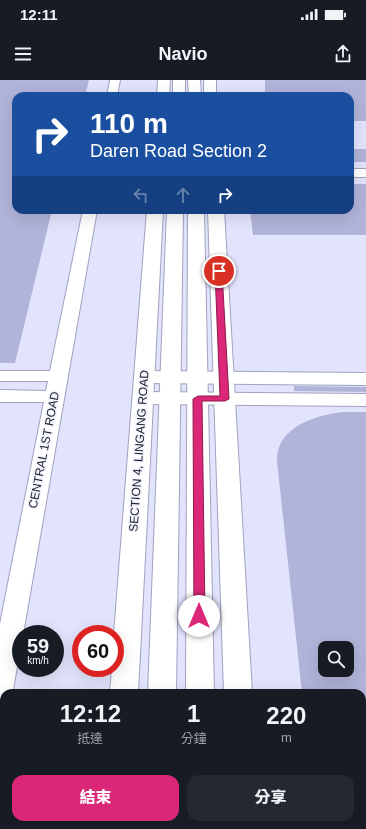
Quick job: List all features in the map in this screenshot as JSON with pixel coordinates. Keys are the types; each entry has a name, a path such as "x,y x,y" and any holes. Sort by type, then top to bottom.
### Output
{"main road":[{"path":"163,92 164,80"},
{"path":"178,92 179,80"},
{"path":"194,80 195,92"},
{"path":"210,80 210,92"},
{"name":"SECTION 4, LINGANG ROAD","path":"124,689 155,214"},
{"path":"162,689 175,214"},
{"path":"196,214 200,689"},
{"path":"216,214 238,689"},
{"path":"144,388 224,388 366,379"},
{"path":"224,388 366,400"}],"street":[{"path":"113,92 115,80"},
{"path":"354,173 366,173"},
{"name":"CENTRAL 1ST ROAD","path":"0,689 89,214"},
{"path":"0,376 58,376"},
{"path":"0,396 54,397"}],"shaded area":[{"path":"0,80 89,80 86,92 12,92 12,214 51,214 15,363 0,363"},
{"path":"265,80 366,80 366,121 354,121 354,92 265,92"},
{"path":"354,149 366,149 366,162 354,162"},
{"path":"354,184 366,184 366,235 253,235 250,214 354,214"},
{"path":"294,386 366,387 366,392 294,391"},
{"path":"343,412 366,412 366,689 302,689 277,461 278,449 283,439 290,431 321,416"}],"route":[{"path":"199,616 198,399 225,399 219,271"}]}
